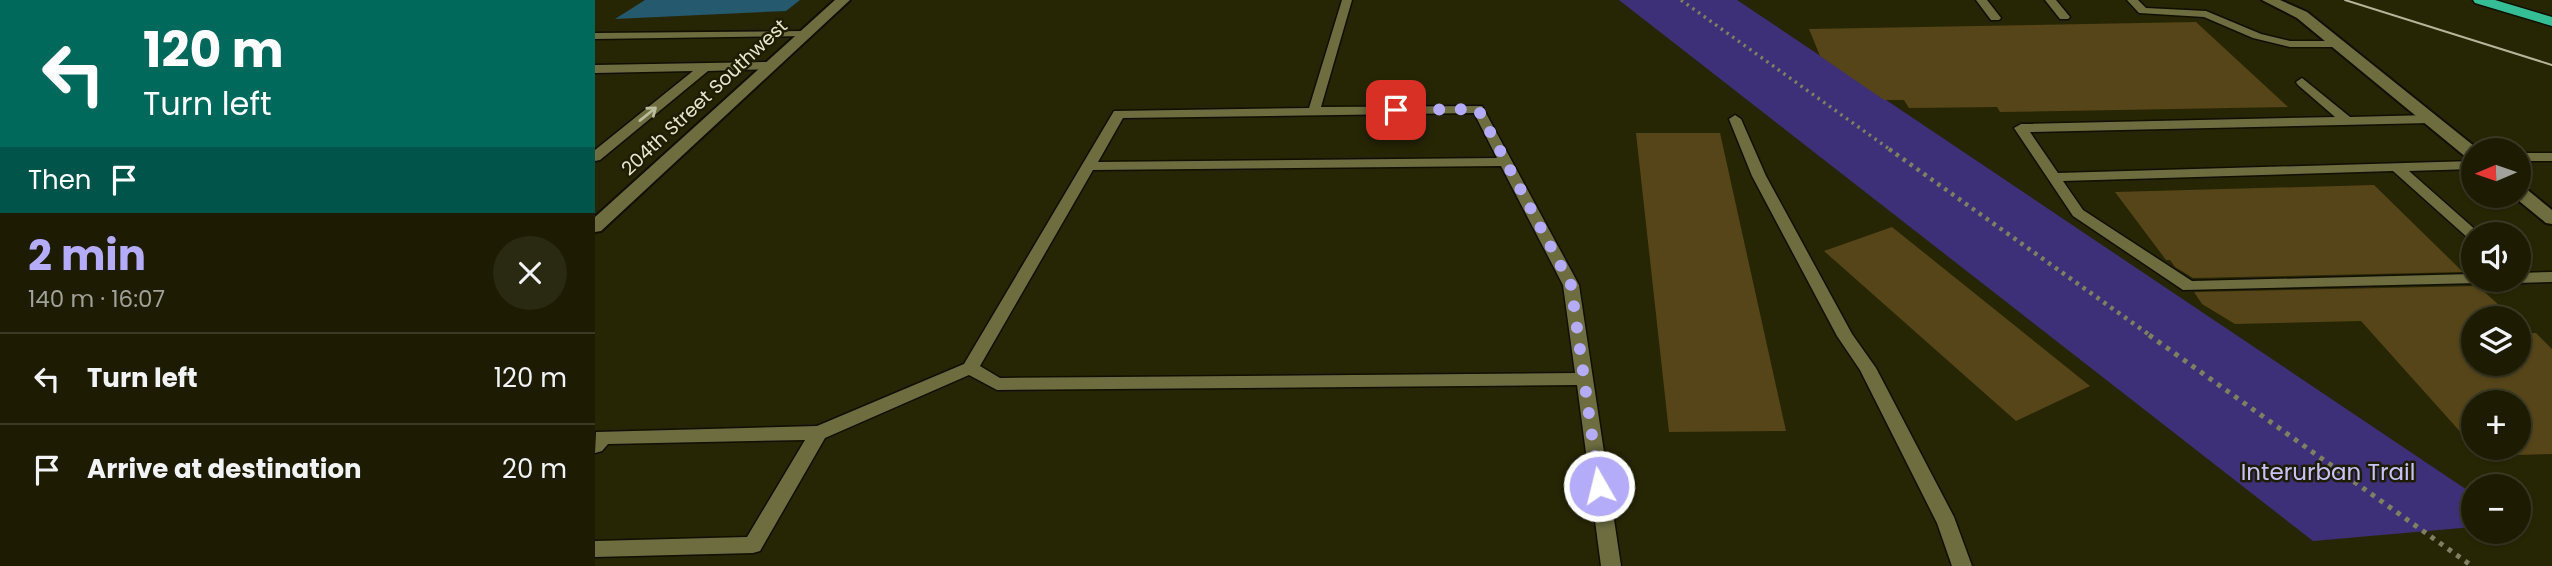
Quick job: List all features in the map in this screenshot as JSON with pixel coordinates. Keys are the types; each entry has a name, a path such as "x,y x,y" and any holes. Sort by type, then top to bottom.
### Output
{"highway":[{"path":"2480,0 2552,22"}],"street":[{"name":"204th Street Southwest","path":"595,227 843,0"},
{"path":"2269,0 2302,15 2461,145"},
{"path":"2531,202 2552,219"}],"lane":[{"path":"1314,111 1347,0"},
{"path":"1981,0 1995,18"},
{"path":"2050,0 2064,17"},
{"path":"2132,0 2143,11 2206,14 2274,41 2290,44 2337,44"},
{"path":"595,36 803,34"},
{"path":"595,69 768,66"},
{"path":"595,158 705,67"},
{"path":"2302,82 2347,121"},
{"path":"595,446 603,437 819,433 970,368 1119,114 1478,109 1571,285 1611,566"},
{"path":"1735,119 1759,176 1845,336 1867,368 1947,523 1962,566"},
{"path":"2430,120 2021,128 2078,213 2189,286 2461,279"},
{"path":"2531,157 2552,157"},
{"path":"1088,166 1506,162"},
{"path":"2053,177 2461,165"},
{"path":"2396,167 2461,224"},
{"path":"2531,277 2552,277"},
{"path":"970,368 997,384 1584,379"},
{"path":"595,549 753,545 819,433"}],"path":[{"path":"1681,0 2472,566"}],"green space":[{"name":"Interurban Trail","path":"1619,0 1737,0 2461,486 2461,528 2313,541"}],"water":[{"path":"645,0 800,0 786,11 615,19"}],"building":[{"path":"2196,22 2288,107 2000,112 1997,107 1909,108 1904,100 1884,100 1820,56 1809,29"},
{"path":"1636,133 1720,133 1786,431 1669,432"},
{"path":"2374,185 2461,272 2193,278 2175,267 2170,260 2166,260 2115,192"},
{"path":"1892,227 2090,386 2016,421 1824,251"},
{"path":"2461,286 2461,292 2485,292 2500,306 2461,306 2461,376 2531,376 2531,333 2536,333 2552,349 2552,454 2531,455 2531,390 2461,390 2461,433 2361,321 2235,324 2202,304 2194,292"}],"tram line":[{"path":"2345,0 2552,65"}],"route":[{"path":"1396,110 1478,109 1571,285 1599,486"}]}
